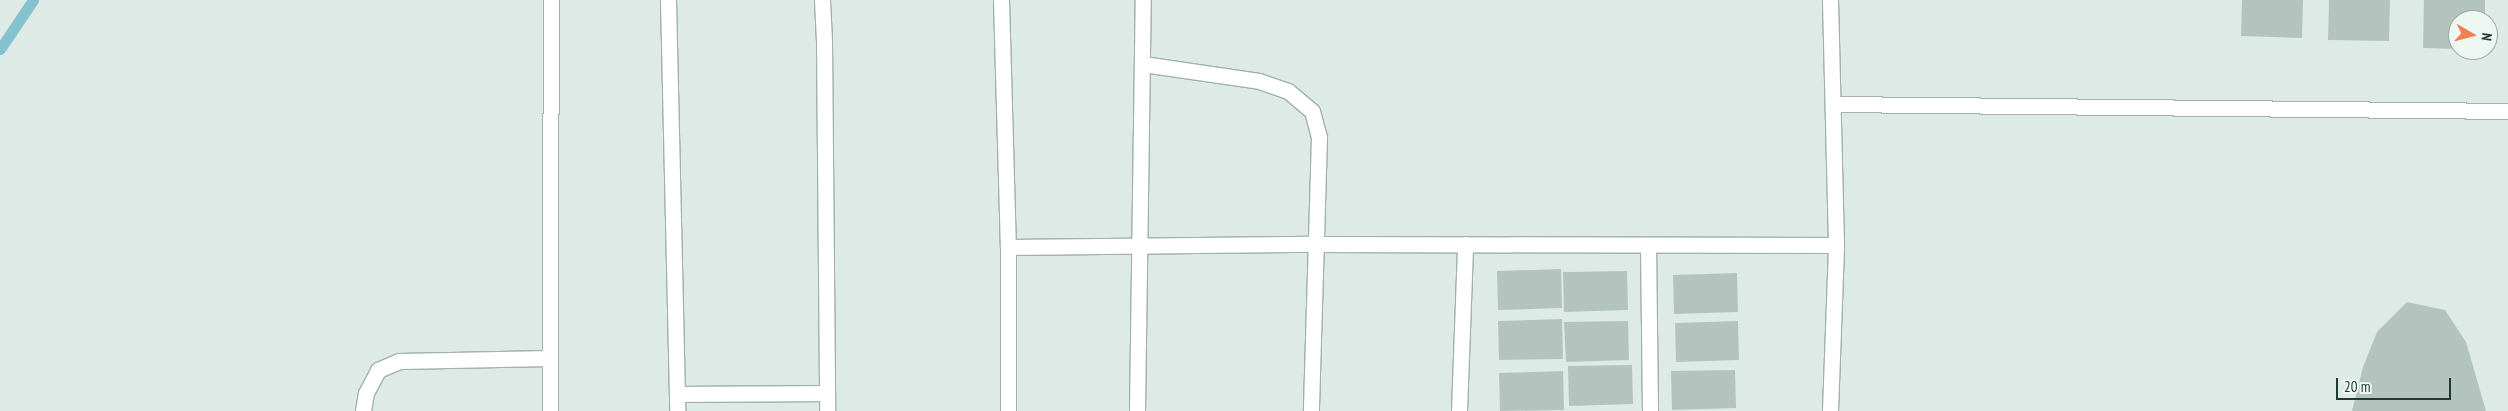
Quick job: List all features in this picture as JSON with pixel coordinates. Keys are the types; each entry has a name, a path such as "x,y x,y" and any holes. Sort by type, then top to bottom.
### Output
{"street":[{"path":"550,411 551,0"},
{"path":"668,0 677,411"},
{"path":"822,0 827,411"},
{"path":"1001,0 1008,247 1008,411"},
{"path":"1137,411 1143,0"},
{"path":"1830,0 1836,245 1830,411"},
{"path":"1143,64 1259,81 1288,91 1312,111 1319,137 1311,411"},
{"path":"1833,104 2508,111"},
{"path":"1008,247 1315,244 1836,245"},
{"path":"1459,411 1465,244"},
{"path":"1648,245 1650,411"},
{"path":"363,411 366,393 378,370 399,361 550,358"},
{"path":"677,394 827,393"}],"building":[{"path":"2242,0 2303,0 2302,38 2241,36"},
{"path":"2329,0 2390,0 2389,41 2328,40"},
{"path":"2424,0 2485,0 2485,10 2448,10 2448,49 2423,48"},
{"path":"1561,269 1562,308 1498,310 1497,271"},
{"path":"1627,271 1628,310 1564,312 1563,272"},
{"path":"1737,273 1738,312 1674,314 1673,275"},
{"path":"2407,302 2445,310 2466,342 2486,411 2352,411 2363,367 2377,332"},
{"path":"1562,319 1563,359 1499,360 1498,321"},
{"path":"1628,321 1629,360 1566,362 1564,322"},
{"path":"1738,321 1739,360 1676,362 1675,323"},
{"path":"1632,365 1633,404 1569,406 1568,366"},
{"path":"1735,370 1736,408 1672,410 1671,371"},
{"path":"1563,371 1564,410 1500,411 1499,373"}],"waterway":[{"path":"0,49 33,0"}]}
